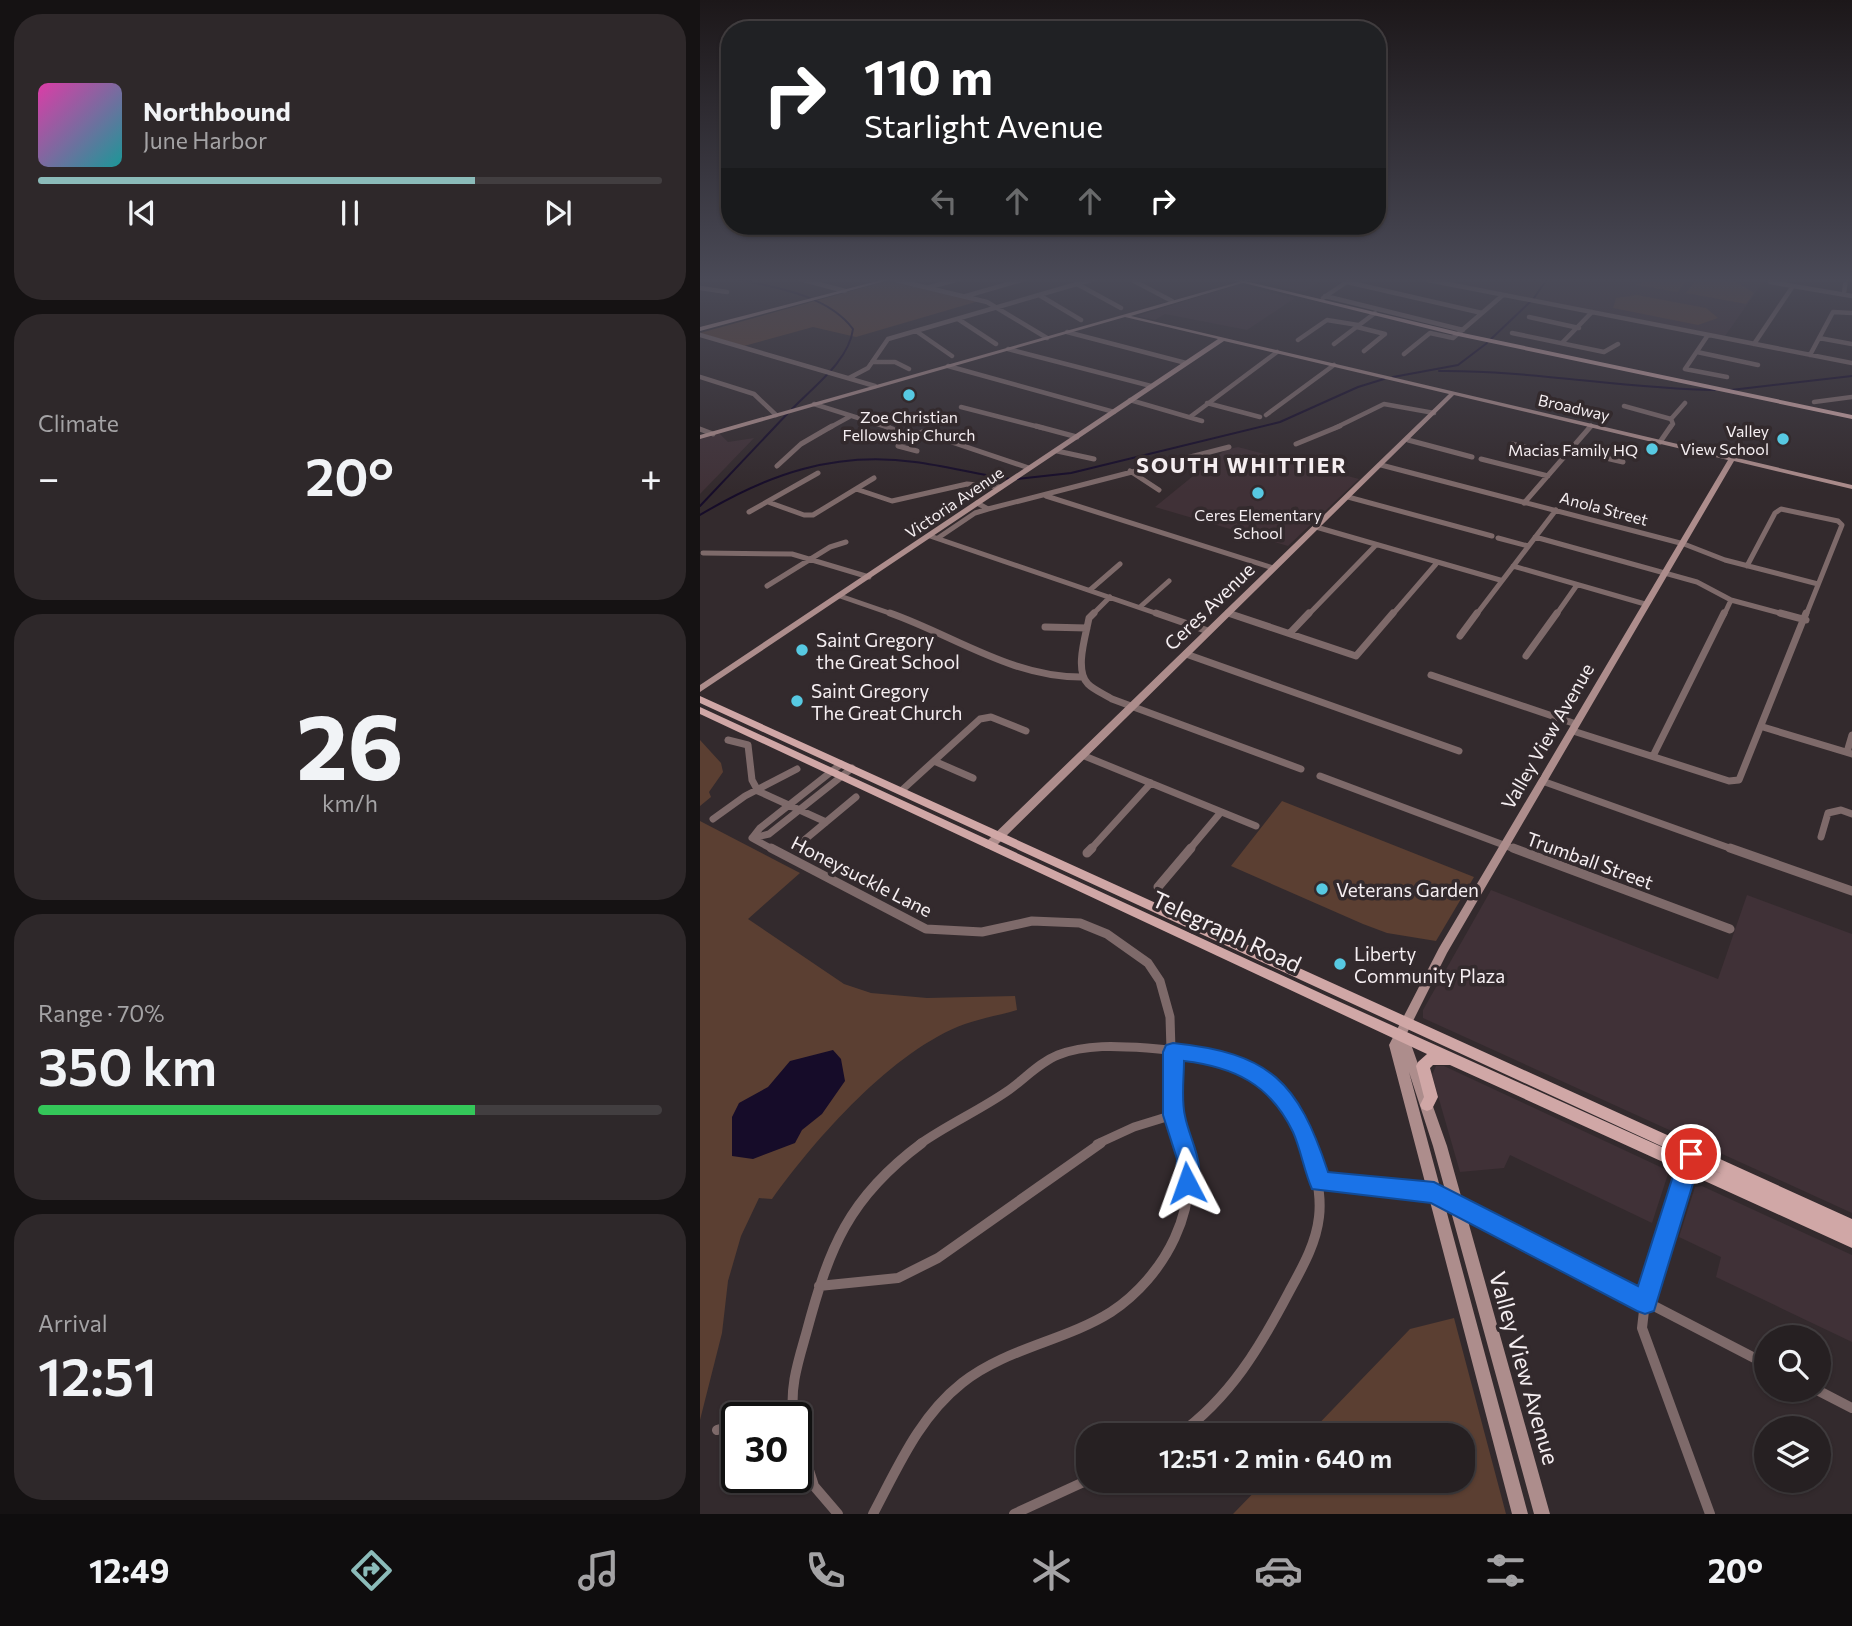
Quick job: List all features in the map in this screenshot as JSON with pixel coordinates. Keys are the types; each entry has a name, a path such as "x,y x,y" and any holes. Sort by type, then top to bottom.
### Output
{"main road":[{"path":"1526,350 1852,419"},
{"path":"1531,350 1702,387"},
{"path":"1604,368 1644,373"},
{"name":"Telegraph Road","path":"700,699 841,770 1689,1160 1852,1241"},
{"name":"Telegraph Road","path":"700,710 841,770 901,791 994,841"},
{"name":"Telegraph Road","path":"1404,1028 1460,1063 1852,1227"},
{"path":"1427,1105 1430,1097 1423,1070 1425,1063 1442,1058 1460,1063"}],"street":[{"path":"751,350 876,387"},
{"path":"849,377 872,362 881,350"},
{"path":"943,350 952,356"},
{"path":"700,437 1006,350"},
{"path":"1011,350 1151,386"},
{"path":"1135,350 1186,363"},
{"name":"Victoria Avenue","path":"934,537 1000,487 1207,350"},
{"name":"Broadway","path":"1267,350 1852,487"},
{"path":"1404,355 1410,350"},
{"path":"1593,350 1604,352 1613,350"},
{"path":"1783,350 1852,363"},
{"path":"1810,355 1813,350"},
{"path":"1191,417 1277,352"},
{"path":"1727,377 1685,369 1697,352 1758,365"},
{"path":"872,362 895,362 909,369"},
{"path":"1207,403 1263,416 1334,365"},
{"path":"948,366 1114,412"},
{"path":"700,377 754,394 778,415"},
{"name":"Ceres Avenue","path":"994,841 1130,706 1408,440 1453,393"},
{"path":"1814,402 1852,397"},
{"path":"1130,400 1202,421"},
{"path":"1671,419 1685,403"},
{"path":"814,404 893,429"},
{"path":"1296,444 1343,425 1384,404 1434,414"},
{"path":"1624,406 1662,414 1671,419 1673,424 1660,442"},
{"path":"961,407 1077,437"},
{"path":"778,466 801,444 849,416"},
{"path":"1524,503 1591,426"},
{"path":"700,429 713,434"},
{"path":"917,451 898,446 922,432 986,451 1007,463 1029,468"},
{"path":"1408,440 1472,457"},
{"path":"1512,444 1565,456"},
{"name":"Victoria Avenue","path":"700,689 869,577 934,537 988,509 1229,447"},
{"path":"1571,450 1623,461"},
{"path":"1057,451 1094,459"},
{"path":"1481,459 1548,476"},
{"name":"Valley View Avenue","path":"1520,1514 1395,1045 1505,845 1545,782 1645,604 1684,544 1732,459"},
{"name":"Anola Street","path":"1381,465 1684,544 1746,566 1818,584"},
{"path":"1130,471 1159,490"},
{"path":"749,512 818,473"},
{"path":"768,502 804,515 813,514 874,478"},
{"path":"856,489 892,501 967,484 1000,487"},
{"path":"1045,496 1273,568"},
{"path":"1348,497 1528,546"},
{"path":"977,503 988,509"},
{"path":"1431,675 1653,756 1729,781 1739,780 1763,727 1842,525 1821,517 1781,509 1746,566"},
{"path":"1460,636 1500,580 1556,510"},
{"path":"1316,527 1436,564 1500,580"},
{"path":"934,537 1209,631"},
{"path":"1535,537 1697,582 1731,600 1806,620"},
{"path":"767,586 812,557 846,541"},
{"path":"1290,633 1374,546"},
{"path":"703,553 792,554 812,557 869,577"},
{"path":"1090,590 1120,564"},
{"path":"1228,613 1356,656 1436,564"},
{"path":"1513,565 1645,604"},
{"path":"1140,607 1169,581"},
{"path":"1526,656 1577,584"},
{"path":"840,596 906,618 962,645 1033,673 1049,678 1083,677"},
{"path":"1110,597 1089,618 1087,628 1082,659 1083,677 1094,690 1130,706 1301,769"},
{"path":"1653,756 1731,600"},
{"path":"1045,627 1087,628"},
{"path":"1186,654 1460,751"},
{"path":"901,791 980,719 991,717 1026,731"},
{"path":"1763,727 1850,753 1852,735"},
{"path":"728,740 748,745 751,780 758,791 826,822"},
{"path":"1082,755 1256,827"},
{"path":"934,761 973,778"},
{"path":"713,819 797,769"},
{"path":"752,838 789,805 841,770"},
{"path":"752,838 769,834 800,810 841,770"},
{"name":"Trumball Street","path":"1320,776 1730,929"},
{"path":"1545,782 1852,891"},
{"path":"1087,853 1151,783"},
{"path":"796,847 856,797"},
{"path":"1821,837 1828,813 1841,810 1852,814"},
{"path":"1158,887 1221,813"},
{"name":"Honeysuckle Lane","path":"752,838 926,929 982,932 1032,921 1058,920 1080,923 1107,934 1148,963 1160,981 1170,1017 1174,1115 1188,1159 1187,1207 1172,1246 1140,1287 1110,1312 986,1366 960,1384 918,1428 873,1514"},
{"name":"Valley View Avenue","path":"1404,1028 1456,1203 1542,1514"},
{"path":"794,1402 803,1344 829,1255 848,1219 863,1198 928,1139 986,1105 1057,1056 1084,1046 1107,1045 1219,1056 1255,1073 1284,1099 1303,1129 1320,1182 1319,1226 1310,1251 1265,1338 1228,1391 1197,1423"},
{"path":"819,1286 898,1279 938,1258 1094,1146 1134,1127 1174,1115"},
{"path":"1689,1160 1645,1302 1642,1328 1710,1514"},
{"path":"1320,1182 1434,1192 1754,1358"},
{"path":"1831,1398 1852,1408"},
{"path":"717,1430 721,1429"},
{"path":"812,1480 814,1486 838,1514"},
{"path":"1014,1514 1076,1486"}],"shaded area":[{"path":"718,432 728,442 754,438 700,494 700,437"},
{"name":"Ceres Elementary School","path":"1238,447 1359,479 1288,546 1155,507 1225,450"},
{"path":"700,740 721,763 723,772 709,792 711,797 700,806"},
{"path":"1282,801 1474,877 1436,941 1387,933 1231,866"},
{"path":"700,821 800,873 748,919 844,984 871,993 927,998 1015,996 1017,1010 965,1024 938,1036 911,1054 858,1098 833,1124 772,1199 759,1198 741,1236 728,1281 722,1333 700,1420"},
{"path":"1491,890 1718,979 1747,895 1852,934 1852,1213 1423,1018 1423,1010"},
{"path":"833,1050 841,1059 845,1081 822,1114 802,1130 795,1143 753,1159 732,1156 732,1117 739,1103 768,1087 790,1061"},
{"path":"1436,1066 1444,1066 1669,1171 1652,1223 1510,1155 1504,1168 1460,1172 1432,1075"},
{"path":"1702,1186 1852,1255 1852,1342 1831,1332 1831,1325 1816,1325 1716,1277 1721,1257 1679,1237 1695,1187"},
{"path":"1454,1318 1506,1514 1233,1514 1253,1493 1475,1493 1475,1423 1320,1423 1410,1329"}],"waterway":[{"path":"792,409 837,363 846,350"},
{"path":"1393,377 1458,365 1478,350"},
{"path":"1439,371 1508,373 1715,390"},
{"path":"1731,390 1852,376"},
{"path":"1017,479 1071,473 1280,422 1358,387 1384,379"},
{"path":"700,506 788,413"},
{"path":"700,515 725,500 777,477 830,463 886,459 1011,479"}],"place":[{"name":"Zoe Christian Fellowship Church","path":"909,395"},
{"name":"Valley View School","path":"1783,439"},
{"name":"Macias Family HQ","path":"1652,449"},
{"name":"Ceres Elementary School","path":"1258,493"},
{"name":"Saint Gregory the Great School","path":"802,650"},
{"name":"Saint Gregory The Great Church","path":"797,701"},
{"name":"Veterans Garden","path":"1322,889"},
{"name":"Liberty Community Plaza","path":"1340,964"}],"district":[{"name":"SOUTH WHITTIER","path":"1242,464"}],"route":[{"path":"1187,1183 1188,1159 1174,1115 1173,1052 1219,1056 1255,1073 1284,1099 1303,1129 1320,1182 1434,1192 1645,1302 1691,1154"}]}
